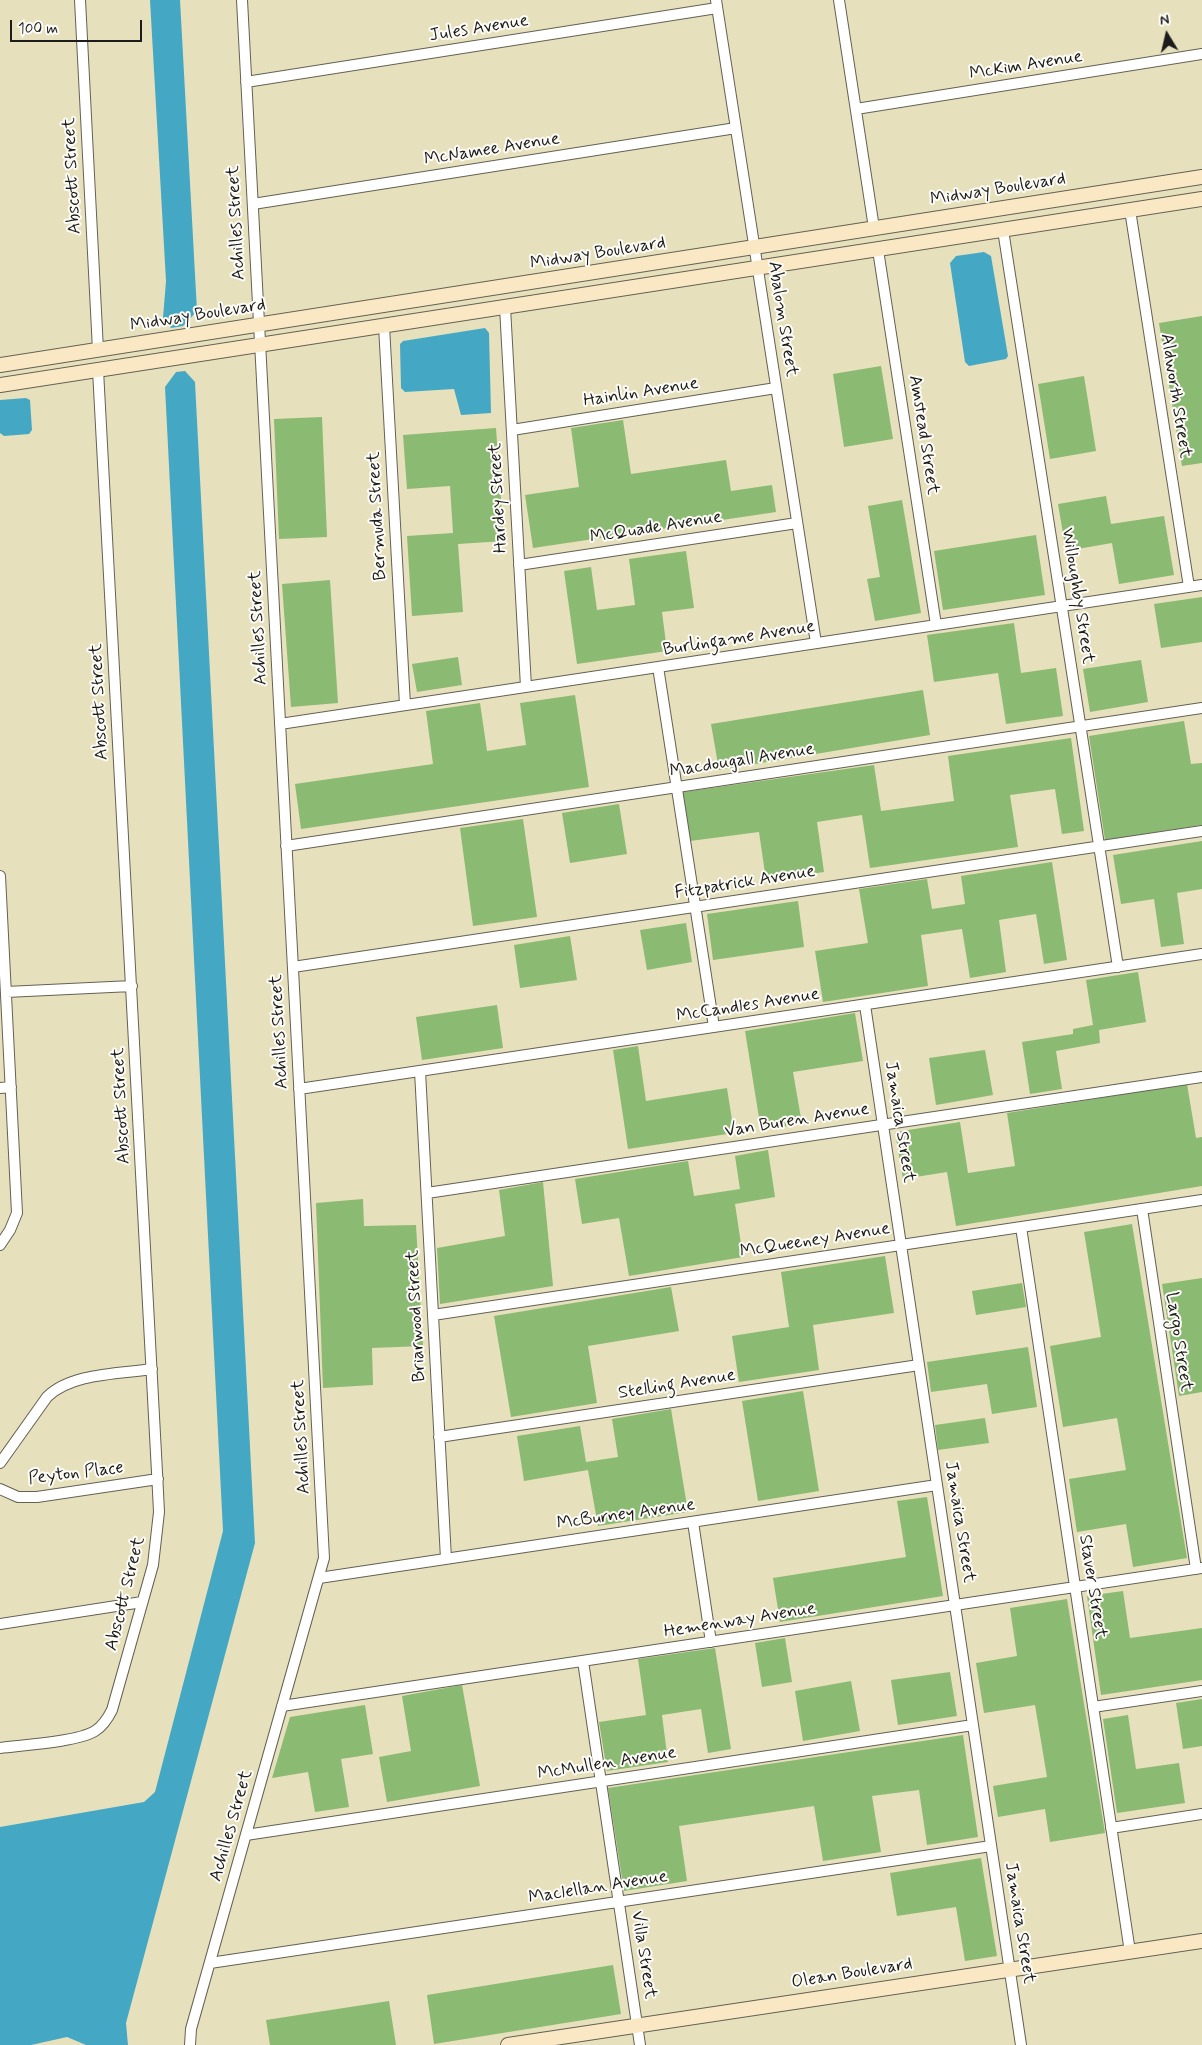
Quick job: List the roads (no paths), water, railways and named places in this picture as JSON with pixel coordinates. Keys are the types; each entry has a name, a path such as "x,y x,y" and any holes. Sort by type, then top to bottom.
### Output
{"street":[{"name":"Abscott Street","path":"80,0 98,350"},
{"name":"Achilles Street","path":"190,2045 191,2029 324,1558 242,0"},
{"path":"839,0 874,228"},
{"name":"Jules Avenue","path":"246,82 716,4"},
{"name":"Abalom Street","path":"716,4 816,644"},
{"name":"McKim Avenue","path":"856,109 1202,54"},
{"name":"McNamee Avenue","path":"253,204 736,128"},
{"name":"Midway Boulevard","path":"0,365 1202,177"},
{"path":"0,385 1202,199"},
{"name":"Aldworth Street","path":"1130,210 1189,588"},
{"name":"Willoughby Street","path":"1003,230 1118,966"},
{"name":"Amstead Street","path":"878,250 936,626"},
{"name":"Hardey Street","path":"505,307 526,687"},
{"name":"Bermuda Street","path":"384,326 405,705"},
{"name":"Abscott Street","path":"0,1748 80,1736 95,1731 106,1722 112,1710 158,1539 158,1479 98,370"},
{"name":"Hainlin Avenue","path":"512,430 776,388"},
{"name":"McQuade Avenue","path":"519,565 797,523"},
{"name":"Burlingame Avenue","path":"280,724 1202,586"},
{"path":"658,667 714,1027"},
{"name":"Macdougall Avenue","path":"286,846 1202,708"},
{"name":"Fitzpatrick Avenue","path":"293,967 1202,831"},
{"path":"0,876 17,1213 10,1230 0,1245"},
{"name":"McCandles Avenue","path":"299,1089 1202,954"},
{"path":"6,992 132,986"},
{"name":"Jamaica Street","path":"865,1004 1021,2045"},
{"name":"Briarwood Street","path":"420,1071 446,1558"},
{"name":"Van Buren Avenue","path":"427,1193 1202,1077"},
{"path":"0,1088 11,1087"},
{"name":"McQueeney Avenue","path":"433,1315 1202,1200"},
{"name":"Largo Street","path":"1142,1209 1199,1569"},
{"name":"Staver Street","path":"1022,1227 1130,1952"},
{"name":"Stelling Avenue","path":"439,1437 919,1365"},
{"path":"0,1463 47,1396 56,1387 72,1381 152,1369"},
{"name":"Peyton Place","path":"0,1489 18,1497 37,1497 158,1479"},
{"name":"McBurney Avenue","path":"318,1578 937,1485"},
{"path":"693,1522 711,1642"},
{"name":"Hemenway Avenue","path":"282,1706 1199,1569"},
{"path":"0,1624 142,1602"},
{"name":"Villa Street","path":"583,1661 640,2045"},
{"path":"1093,1708 1202,1691"},
{"name":"McMullen Avenue","path":"246,1834 973,1726"},
{"path":"1111,1828 1202,1814"},
{"name":"Maclellan Avenue","path":"210,1963 991,1846"},
{"name":"Olean Boulevard","path":"508,2045 1202,1941"}],"water":[{"path":"150,0 180,0 197,311 183,326 171,328 163,318 166,281"},
{"path":"984,252 991,256 1008,356 1006,359 969,366 965,362 950,263 956,256"},
{"path":"485,328 489,333 491,413 461,415 454,389 405,392 401,388 400,344 403,341"},
{"path":"185,371 195,382 255,1543 126,2023 128,2045 86,2045 67,2037 31,2045 0,2045 0,1827 144,1802 155,1792 223,1531 165,387 176,372"},
{"path":"26,398 30,400 32,430 29,434 4,436 0,433 0,400"}]}
